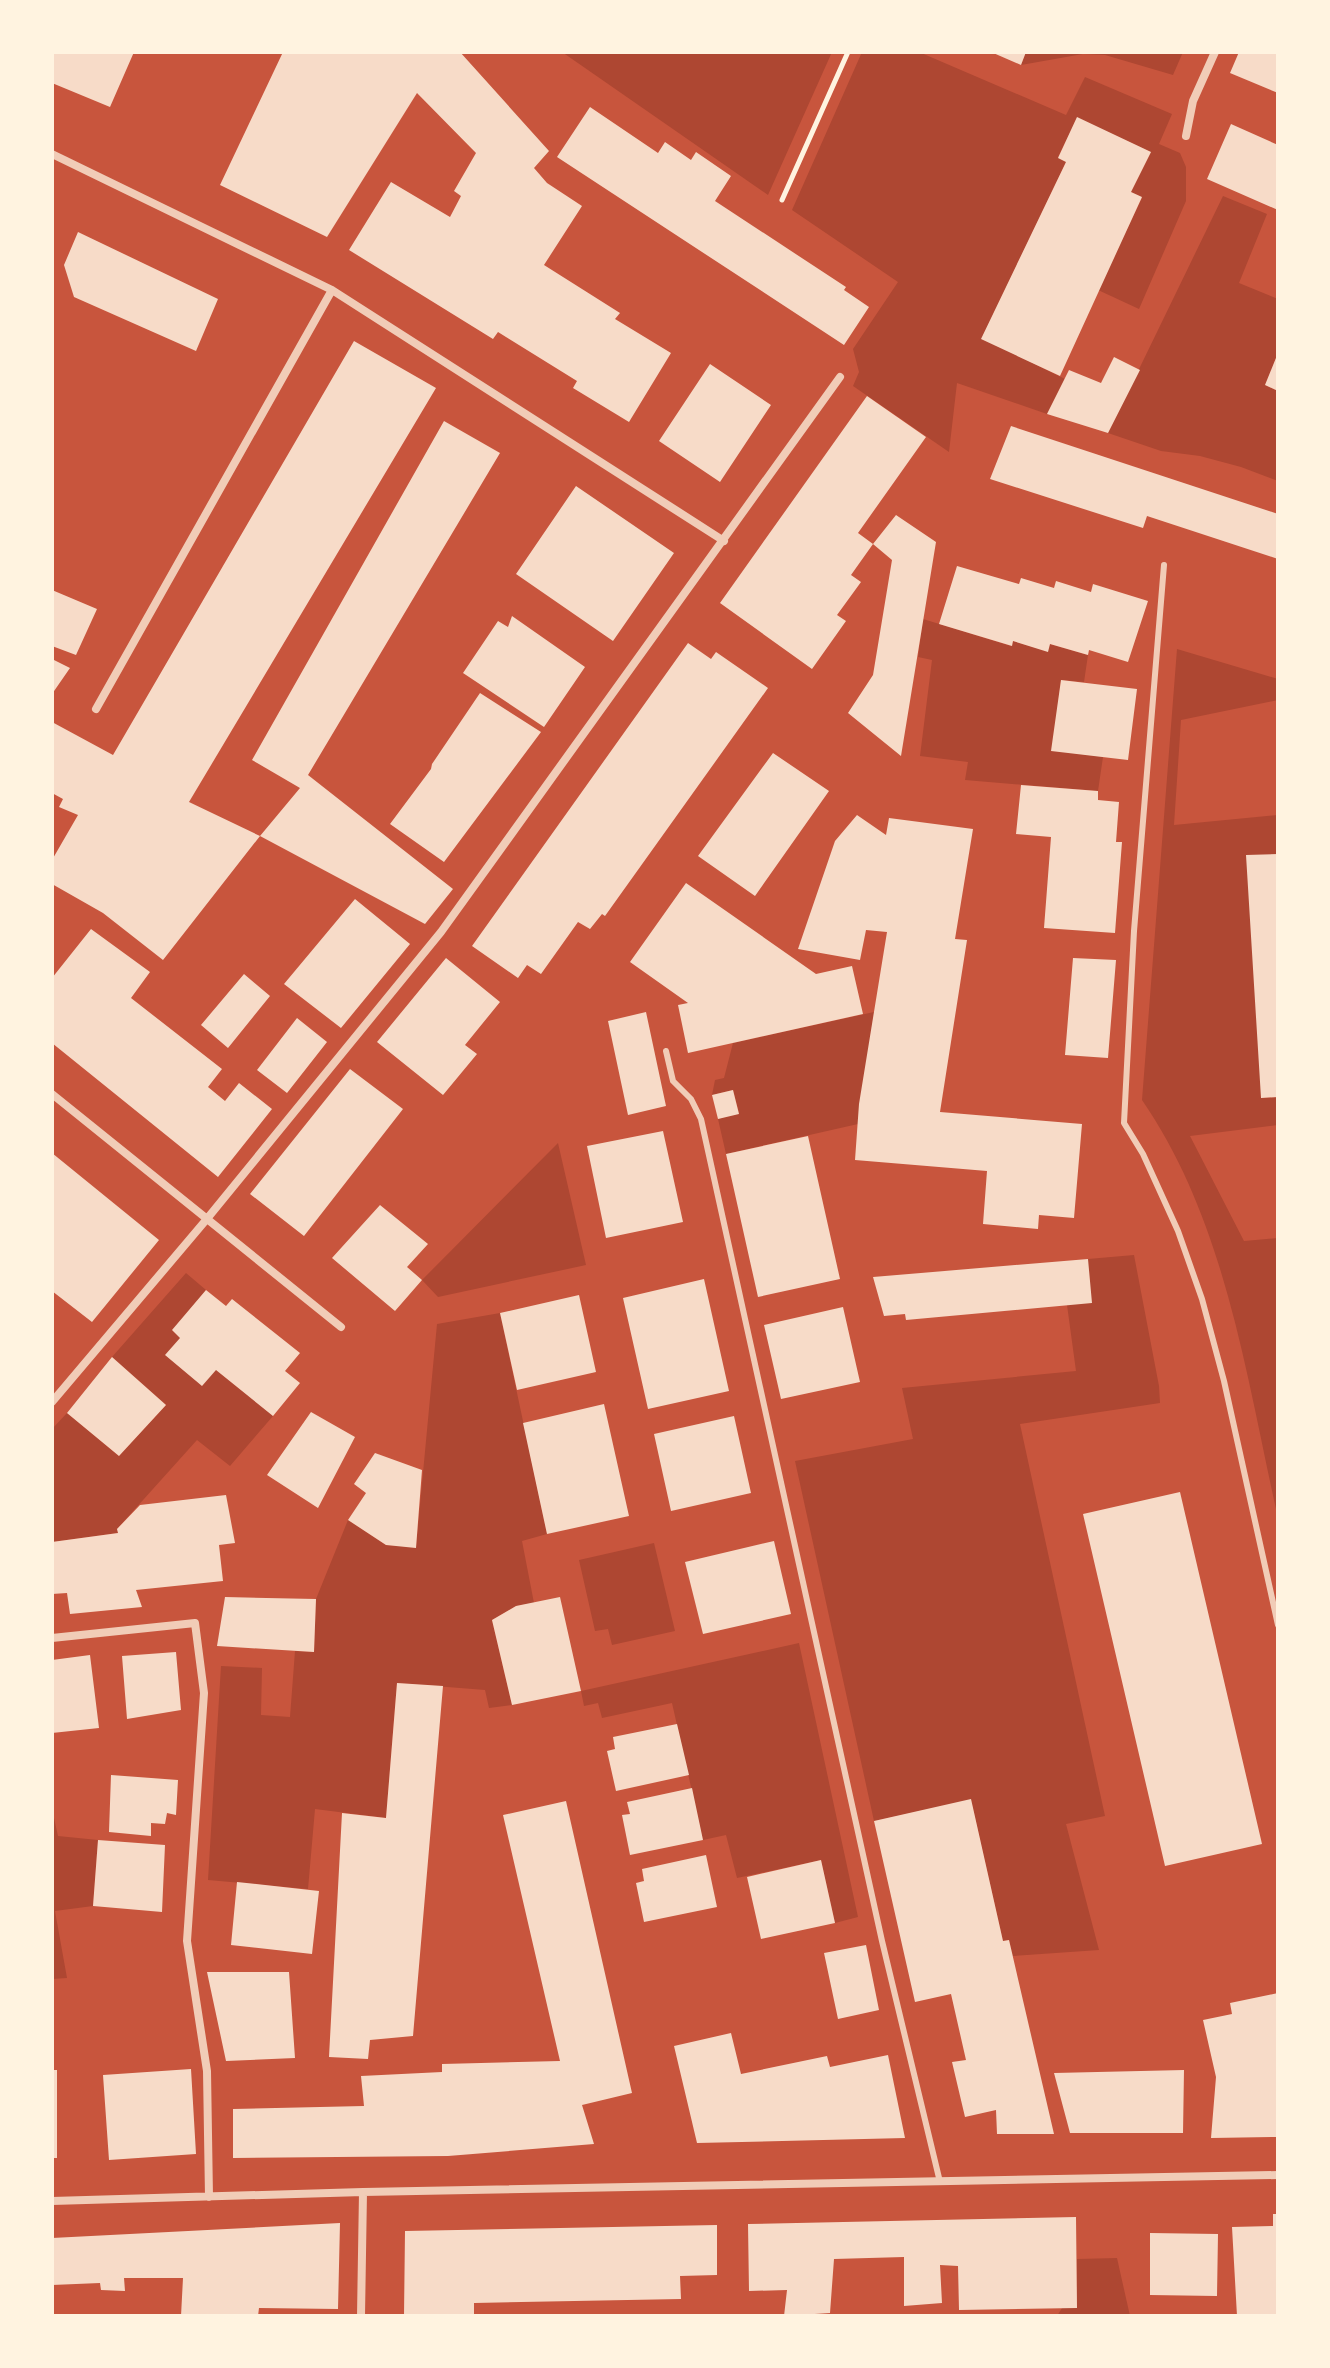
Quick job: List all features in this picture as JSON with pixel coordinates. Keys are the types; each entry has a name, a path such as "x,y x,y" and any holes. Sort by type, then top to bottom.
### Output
{"street":[{"path":"1186,136 1193,101 1215,52"},
{"path":"52,154 332,290 724,541"},
{"path":"96,709 332,290"},
{"path":"52,1402 206,1220 441,932 840,377"},
{"path":"52,1094 341,1327"},
{"path":"52,1638 195,1623 204,1693 187,1941 207,2071 209,2197"},
{"path":"52,2201 363,2192 1278,2175"},
{"path":"361,2316 363,2192"}],"lane":[{"path":"1164,565 1134,931 1124,1123 1143,1154 1178,1231 1202,1299 1224,1381 1278,1625"},
{"path":"666,1051 673,1081 691,1099 701,1119 882,1941 940,2183"}],"path":[{"path":"782,200 848,52"}],"shaded area":[{"path":"562,52 832,52 768,195"},
{"path":"862,52 919,52 1066,115 1085,77 1172,114 1159,144 1180,153 1186,167 1186,201 1139,309 1098,290 1142,198 1131,192 1151,152 1077,118 1058,157 1066,162 982,338 1065,379 1047,414 957,383 949,452 853,386 859,372 853,349 898,282 792,210"},
{"path":"1026,52 1183,52 1173,75 1105,55 1083,54 1021,65"},
{"path":"1223,196 1267,214 1239,283 1278,299 1278,353 1265,385 1278,391 1278,481 1241,467 1200,456 1161,451 1108,433"},
{"path":"923,619 1011,646 1013,641 1047,651 1050,644 1088,655 1084,682 1061,680 1052,750 1103,757 1098,791 965,780 968,762 920,756 932,660 918,657"},
{"path":"1177,649 1278,679 1278,700 1181,720 1174,825 1278,815 1262,1098 1278,1097 1278,1125 1190,1136 1244,1241 1278,1238 1278,1518 1243,1356 1214,1248 1171,1147 1142,1100"},
{"path":"874,1012 858,1124 726,1154 718,1119 739,1113 733,1090 712,1095 715,1080 724,1078 733,1043"},
{"path":"558,1143 586,1265 438,1297 422,1280"},
{"path":"1134,1255 1160,1403 1020,1424 1105,1816 1066,1824 1099,1950 1013,1956 1009,1940 1003,1941 971,1800 874,1821 795,1461 913,1439 902,1388 1076,1371 1067,1305 1088,1259"},
{"path":"186,1273 206,1290 173,1331 273,1416 230,1466 197,1440 117,1529 118,1533 52,1542 52,1429 67,1413 119,1456 166,1405 112,1357"},
{"path":"500,1313 547,1534 522,1541 534,1603 516,1606 492,1620 512,1705 489,1708 485,1690 397,1683 386,1818 315,1809 308,1889 208,1880 221,1666 262,1668 261,1715 290,1717 295,1651 314,1652 316,1599 348,1520 386,1545 416,1547 437,1324"},
{"path":"654,1543 675,1631 612,1645 608,1629 595,1631 579,1560"},
{"path":"799,1643 858,1917 835,1923 821,1860 737,1878 726,1835 703,1840 672,1703 602,1718 598,1703 584,1706 581,1691"},
{"path":"52,1809 58,1836 98,1840 93,1906 55,1911 67,1978 52,1979"},
{"path":"1117,2258 1130,2316 1057,2316 1062,2308 1077,2307 1077,2259"}],"building":[{"path":"52,52 134,52 110,107 52,83"},
{"path":"283,52 460,52 549,151 534,168 547,183 582,206 544,265 620,313 615,319 671,353 629,422 573,388 577,381 498,332 493,339 349,250 391,182 450,217 461,196 454,191 476,153 417,93 327,237 220,185"},
{"path":"991,52 1026,52 1021,65"},
{"path":"1239,52 1278,52 1278,93 1230,73"},
{"path":"590,107 658,153 665,142 691,160 696,152 731,176 715,201 846,287 844,290 869,307 844,345 557,157"},
{"path":"1077,117 1151,152 1131,192 1142,197 1060,376 981,339 1066,162 1058,158"},
{"path":"1231,124 1278,145 1278,210 1207,179"},
{"path":"78,232 218,299 196,351 74,297 64,265"},
{"path":"354,341 436,388 189,802 260,836 163,960 103,913 52,884 52,860 78,815 59,807 63,799 52,793 52,722 113,755"},
{"path":"1278,353 1278,391 1265,385"},
{"path":"1114,357 1140,370 1108,433 1047,414 1069,370 1101,383"},
{"path":"710,364 771,405 720,482 659,441"},
{"path":"867,396 926,437 858,533 873,544 851,575 861,582 837,615 846,621 812,669 720,603"},
{"path":"444,421 500,453 308,775 453,889 425,924 260,836 300,788 252,760"},
{"path":"1011,426 1278,514 1278,559 1147,516 1143,528 990,479"},
{"path":"576,486 674,553 613,641 516,574"},
{"path":"896,515 936,542 901,756 848,713 873,675 892,560 873,544"},
{"path":"957,566 1019,584 1021,578 1054,588 1056,581 1091,592 1093,584 1148,601 1128,662 1089,650 1088,655 1050,644 1048,652 1013,641 1012,646 939,624"},
{"path":"52,590 97,609 76,655 52,646"},
{"path":"512,616 585,667 544,727 463,673 498,621 508,627"},
{"path":"688,643 711,659 716,652 768,688 605,916 602,914 590,929 578,922 541,974 527,965 518,978 472,946"},
{"path":"52,659 70,668 52,694"},
{"path":"1061,680 1137,689 1128,760 1051,751"},
{"path":"480,693 541,732 444,862 390,824 431,769"},
{"path":"773,753 829,791 755,896 698,856"},
{"path":"1021,785 1098,791 1098,800 1119,802 1116,842 1122,842 1115,933 1044,928 1051,837 1016,834"},
{"path":"857,815 886,835 889,818 973,829 955,939 967,940 940,1112 1082,1124 1074,1218 1039,1215 1038,1229 983,1224 987,1171 855,1160 859,1104 887,932 866,930 860,960 798,949 835,841"},
{"path":"1278,854 1278,1097 1261,1098 1246,855"},
{"path":"686,883 816,974 852,966 863,1014 688,1053 678,1005 688,1003 630,962"},
{"path":"355,899 410,944 341,1028 284,984"},
{"path":"91,929 150,972 131,998 222,1069 208,1087 225,1101 239,1083 272,1109 218,1177 52,1043 52,978"},
{"path":"446,958 500,1002 465,1045 477,1054 443,1095 377,1042"},
{"path":"1073,958 1116,960 1108,1058 1065,1055"},
{"path":"244,974 270,996 228,1048 201,1025"},
{"path":"646,1012 666,1106 628,1115 608,1021"},
{"path":"297,1018 327,1042 287,1093 257,1070"},
{"path":"350,1069 403,1109 304,1236 250,1194"},
{"path":"733,1090 739,1114 718,1119 712,1095"},
{"path":"663,1131 683,1222 606,1238 587,1146"},
{"path":"808,1136 840,1279 758,1297 726,1154"},
{"path":"52,1153 159,1240 92,1322 52,1291"},
{"path":"380,1205 428,1244 407,1267 422,1280 395,1311 332,1258"},
{"path":"1088,1259 1092,1303 906,1320 905,1314 884,1316 873,1277"},
{"path":"704,1279 729,1391 648,1409 623,1298"},
{"path":"206,1290 226,1306 232,1299 300,1353 285,1371 300,1383 273,1416 216,1370 202,1386 165,1355 180,1338 172,1330"},
{"path":"579,1295 596,1372 517,1390 500,1313"},
{"path":"843,1307 860,1382 781,1399 764,1325"},
{"path":"112,1357 166,1405 119,1456 67,1413"},
{"path":"604,1404 629,1516 547,1534 523,1423"},
{"path":"311,1412 355,1437 318,1508 267,1475"},
{"path":"734,1416 751,1493 671,1511 654,1434"},
{"path":"375,1453 422,1470 416,1548 386,1545 348,1520 366,1493 354,1484"},
{"path":"1180,1492 1262,1844 1165,1866 1083,1514"},
{"path":"226,1495 235,1543 219,1545 223,1581 136,1590 142,1607 70,1614 67,1593 52,1594 52,1542 118,1533 117,1529 140,1505"},
{"path":"774,1541 791,1614 703,1634 685,1562"},
{"path":"225,1597 316,1599 314,1652 217,1646"},
{"path":"560,1597 581,1691 512,1705 492,1620 516,1606"},
{"path":"176,1652 181,1710 127,1719 122,1656"},
{"path":"90,1655 99,1728 52,1733 52,1660"},
{"path":"397,1683 443,1686 413,2036 370,2040 368,2059 329,2057 342,1813 386,1818"},
{"path":"677,1724 689,1775 616,1791 607,1751 615,1749 613,1737"},
{"path":"111,1775 178,1780 176,1815 167,1813 165,1824 151,1823 151,1836 109,1832"},
{"path":"692,1788 703,1840 630,1855 622,1815 630,1814 627,1802"},
{"path":"971,1799 1003,1941 1009,1940 1054,2134 997,2134 996,2110 965,2117 952,2062 966,2060 951,1994 915,2002 874,1821"},
{"path":"566,1801 632,2093 582,2105 594,2144 448,2156 233,2158 233,2109 364,2106 361,2076 442,2072 442,2064 560,2061 503,1815"},
{"path":"98,1840 165,1845 162,1912 93,1906"},
{"path":"706,1855 717,1907 644,1922 636,1883 644,1881 642,1869"},
{"path":"821,1860 835,1923 761,1939 747,1877"},
{"path":"237,1882 319,1891 312,1954 231,1945"},
{"path":"866,1945 879,2010 838,2019 824,1953"},
{"path":"207,1972 289,1972 295,2058 226,2061"},
{"path":"1278,1993 1278,2137 1211,2138 1216,2077 1203,2020 1232,2014 1230,2003"},
{"path":"731,2033 741,2074 827,2056 830,2067 888,2055 905,2138 697,2143 674,2046"},
{"path":"191,2069 196,2154 109,2160 103,2075"},
{"path":"52,2070 57,2070 57,2158 52,2158"},
{"path":"1184,2070 1183,2133 1070,2133 1054,2073"},
{"path":"1273,2214 1278,2214 1278,2316 1237,2316 1232,2227 1273,2226"},
{"path":"1076,2217 1077,2308 959,2310 958,2266 940,2265 942,2303 904,2306 904,2257 834,2259 830,2313 784,2316 787,2290 749,2291 748,2224"},
{"path":"340,2223 338,2309 259,2308 258,2316 181,2316 183,2278 124,2278 125,2291 101,2290 100,2283 52,2285 52,2238"},
{"path":"717,2225 717,2275 680,2276 681,2299 474,2303 474,2316 404,2316 405,2231"},
{"path":"1150,2233 1218,2234 1217,2296 1150,2295"}]}
